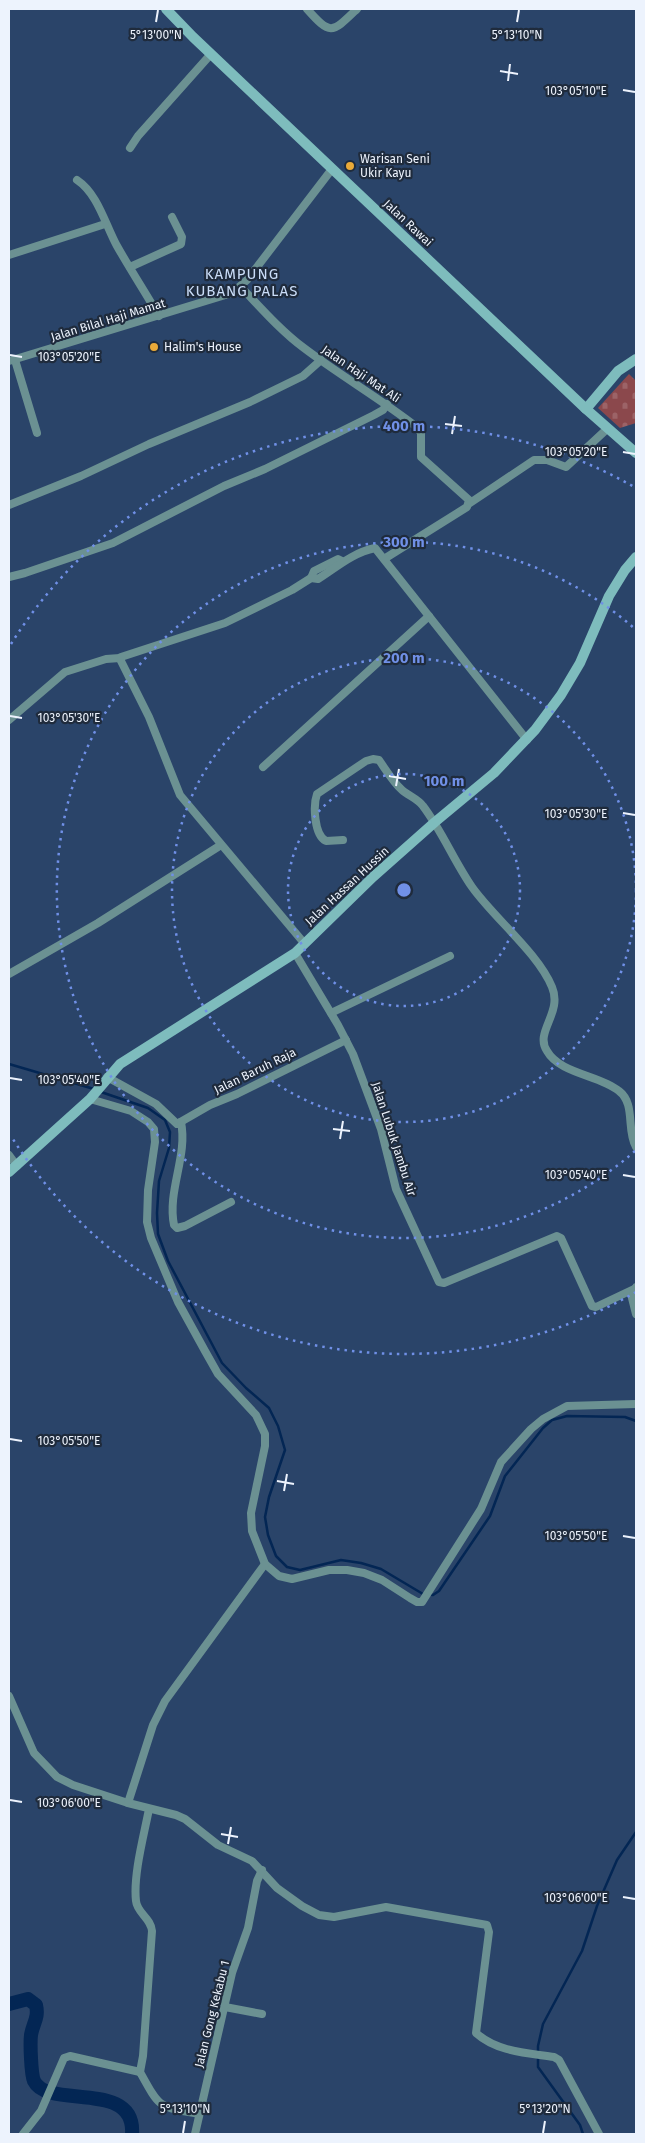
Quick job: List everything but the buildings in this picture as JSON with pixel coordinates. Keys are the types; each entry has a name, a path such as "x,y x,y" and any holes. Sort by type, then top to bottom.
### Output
{"street":[{"name":"Jalan Rawai","path":"166,9 211,54 607,429 636,453"},
{"path":"307,9 323,26 331,28 339,26 357,9"},
{"path":"130,148 138,136 211,54"},
{"name":"Jalan Bilal Haji Mamat","path":"12,361 232,293 241,286 332,168"},
{"path":"77,180 92,195 105,224 159,316"},
{"path":"130,268 181,244 182,237 172,217"},
{"path":"9,255 105,224"},
{"name":"Jalan Haji Mat Ali","path":"241,286 281,328 321,360 387,404 419,429 421,456 468,498 468,505"},
{"path":"586,409 618,372 636,359"},
{"path":"9,505 250,402 303,376 321,360"},
{"path":"12,361 37,433"},
{"path":"9,577 113,543 224,486 265,469 374,415 383,410 387,404"},
{"path":"384,559 534,460 547,460 566,467 607,429"},
{"path":"9,720 66,672 106,659 120,658 225,623 312,578 314,571 338,559 342,561 364,550 375,548 526,740"},
{"name":"Jalan Hassan Hussin","path":"13,1169 91,1097 120,1064 294,953 434,822 480,786 526,740 553,707 572,678 609,596 625,570 636,558"},
{"path":"263,766 429,616"},
{"path":"120,658 149,717 180,795 304,943"},
{"path":"343,840 330,841 322,839 314,809 316,799 322,791 366,761 379,760 398,786 422,804 472,887 541,968 552,987 556,1003 544,1036 546,1050 551,1057 561,1064 619,1090 628,1104 633,1141 636,1147"},
{"path":"9,974 98,923 222,845"},
{"name":"Jalan Lubuk Jambu Air","path":"294,953 346,1040 381,1129 396,1189 438,1281 442,1283 557,1236 561,1238 592,1306 596,1307 635,1288"},
{"path":"331,1013 450,956"},
{"name":"Jalan Baruh Raja","path":"178,1123 210,1105 346,1040"},
{"path":"104,1080 125,1088 156,1104 178,1123 184,1136 174,1196 174,1225 177,1228 185,1226 230,1202"},
{"path":"91,1097 131,1111 148,1122 154,1129 156,1142 148,1190 147,1222 151,1238 178,1302 218,1374 256,1415 264,1434 265,1446 251,1513 252,1531 265,1564 279,1576 292,1579 329,1570 364,1573 382,1580 417,1602 423,1601 481,1509 502,1462 531,1429 543,1419 566,1406 636,1404"},
{"path":"9,1155 13,1169"},
{"path":"635,1288 632,1303 636,1314"},
{"path":"128,1803 152,1725 165,1700 265,1564"},
{"path":"9,1696 34,1753 57,1777 73,1785 128,1803 176,1814 218,1845 252,1860 277,1888 302,1906 319,1915 334,1917 386,1907 487,1925 489,1932 476,2032 493,2045 559,2060 599,2134"},
{"path":"149,1808 136,1884 138,1908 150,1923 152,1931 143,2056 140,2072 158,2103 164,2107 199,2114"},
{"name":"Jalan Gong Kekabu 1","path":"195,2134 232,1973 248,1928 257,1881 262,1870"},
{"path":"225,2007 262,2014"},
{"path":"23,2134 47,2100 64,2058 68,2057 140,2072"}],"green space":[{"path":"629,374 636,381 636,423 620,428 598,408"}],"waterway":[{"path":"9,1064 94,1089"},
{"path":"101,1092 148,1108 165,1120 170,1132 169,1148 159,1181 158,1234 168,1261 222,1363 269,1408 278,1426 285,1450 269,1497 265,1517 268,1535 276,1556 287,1567 300,1570 341,1560 361,1563 381,1569 423,1594 433,1595 439,1591 490,1516 505,1476 543,1428 552,1420 567,1416 625,1417 636,1421"},
{"path":"583,2134 580,2125 538,2067 538,2046 543,2024 582,1951 597,1906 617,1860 636,1832"},
{"path":"9,2004 28,1999 36,2005 36,2017 31,2039 31,2065 34,2081 42,2089 56,2094 106,2101 120,2107 130,2117 132,2134"}],"place":[{"name":"Warisan Seni Ukir Kayu","path":"350,166"},
{"name":"Halim's House","path":"154,347"}],"district":[{"name":"KAMPUNG KUBANG PALAS","path":"242,282"}]}
